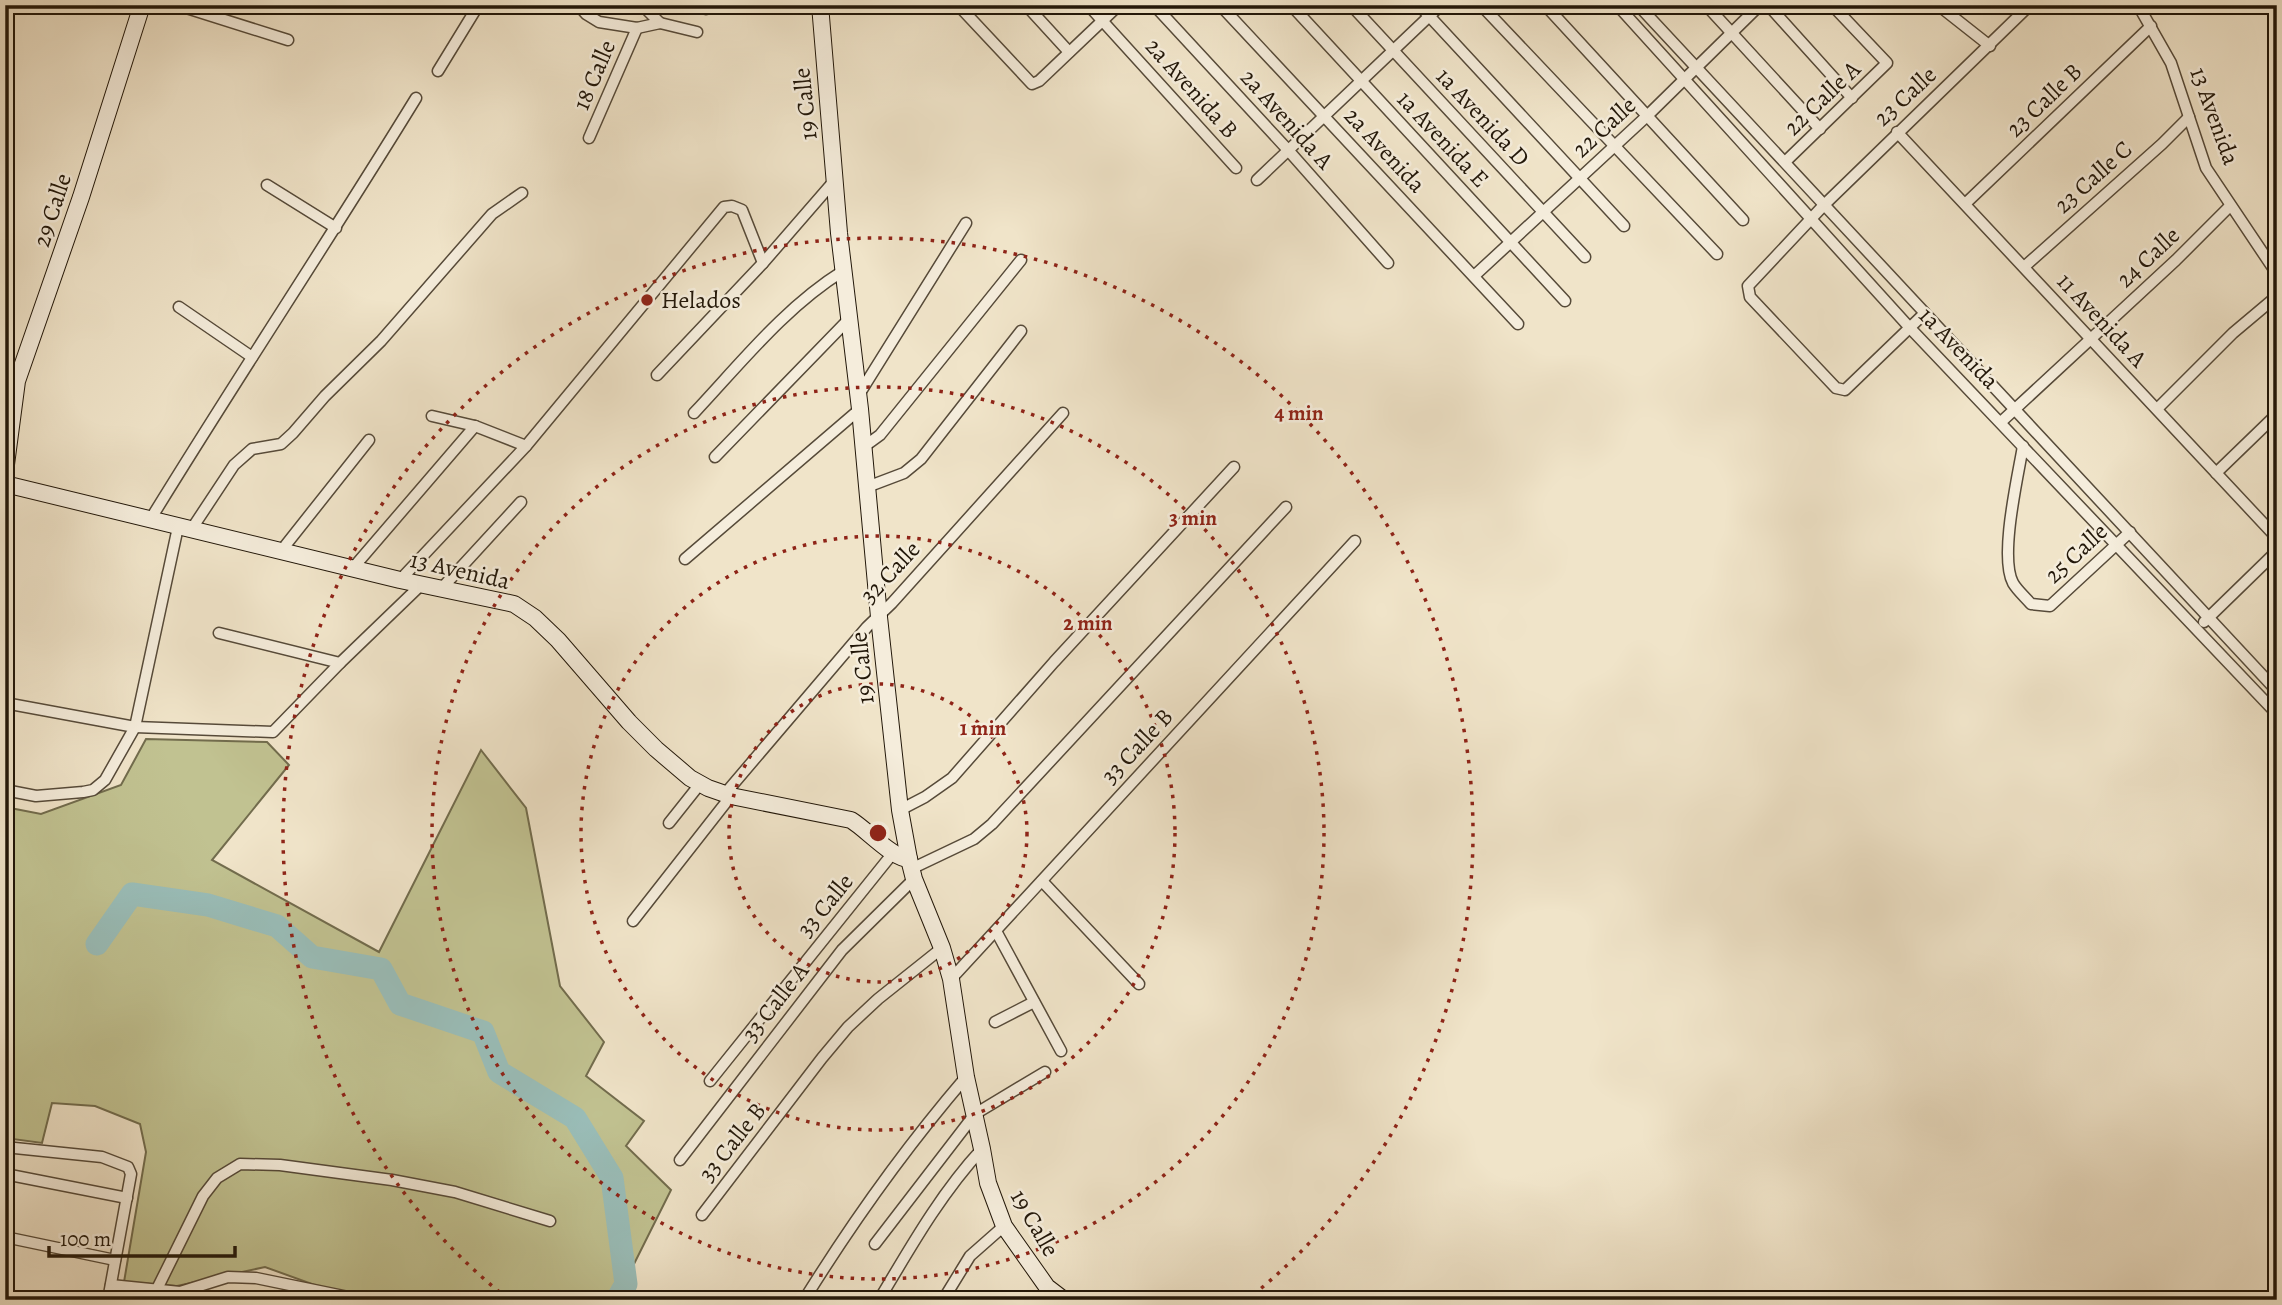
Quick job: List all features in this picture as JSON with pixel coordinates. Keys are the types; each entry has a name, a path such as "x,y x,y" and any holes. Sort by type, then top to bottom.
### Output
{"main road":[{"name":"29 Calle","path":"5,472 17,381 70,230 142,5"},
{"name":"19 Calle","path":"820,5 843,271 907,865 942,948 951,979 988,1183 1004,1226 1046,1293 1064,1300"},
{"name":"13 Avenida","path":"5,484 400,580 514,604 536,618 629,722 678,768 700,784 728,796 851,820 907,865"}],"street":[{"path":"177,5 288,40"},
{"path":"438,71 476,5"},
{"path":"578,5 586,14 600,22 637,28 660,23 697,32"},
{"path":"642,5 660,23"},
{"path":"958,5 1032,85 1119,5"},
{"path":"1026,5 1069,51"},
{"name":"2a Avenida B","path":"1088,5 1236,168"},
{"name":"2a Avenida A","path":"1154,5 1388,263"},
{"name":"2a Avenida","path":"1220,5 1518,324"},
{"name":"1a Avenida E","path":"1291,5 1564,301"},
{"name":"1a Avenida D","path":"1351,5 1585,257"},
{"path":"1419,5 1624,226"},
{"path":"1257,180 1441,5"},
{"path":"1481,5 1717,254"},
{"path":"1545,5 1743,220"},
{"name":"1a Avenida","path":"1617,5 1910,328 2277,714"},
{"name":"1a Avenida","path":"1638,5 2276,690"},
{"path":"1706,5 1820,129"},
{"name":"22 Calle","path":"1474,276 1647,116 1760,5"},
{"path":"1768,5 1852,98"},
{"name":"22 Calle A","path":"1785,162 1887,64 1832,5"},
{"path":"1938,5 1990,46"},
{"name":"23 Calle","path":"1910,328 1851,386 1845,390 1836,388 1750,297 1748,286 1897,132 2030,5"},
{"name":"13 Avenida","path":"2138,5 2171,64 2206,168 2277,274"},
{"name":"23 Calle B","path":"1965,204 2151,26"},
{"name":"18 Calle","path":"589,138 637,28"},
{"path":"150,520 416,98"},
{"name":"23 Calle C","path":"2024,267 2189,117"},
{"name":"11 Avenida A","path":"1897,132 2277,538"},
{"path":"657,375 835,180"},
{"path":"267,185 336,228"},
{"path":"5,790 36,796 93,790 105,780 135,727 184,528 234,465 252,449 281,444 293,433 325,396 381,341 492,214 522,193"},
{"path":"400,580 526,446 724,207 732,206 741,210 762,263"},
{"name":"24 Calle","path":"2001,422 2230,206"},
{"path":"685,559 859,402 966,223"},
{"path":"863,444 880,435 1021,260"},
{"path":"694,413 799,302 843,271"},
{"path":"2157,409 2233,333 2277,296"},
{"path":"179,307 252,358"},
{"path":"1910,328 1925,313"},
{"path":"715,457 849,319"},
{"path":"867,487 904,472 920,459 1021,331"},
{"name":"32 Calle","path":"634,920 728,796 867,627 1063,413"},
{"path":"2216,473 2277,414"},
{"path":"432,416 475,426 526,446"},
{"path":"353,568 475,426"},
{"path":"281,551 369,440"},
{"name":"25 Calle","path":"2023,446 2008,561 2012,582 2031,604 2050,606 2130,532"},
{"path":"900,810 952,778 1054,662 1234,467"},
{"path":"442,588 521,502"},
{"name":"33 Calle A","path":"680,1160 907,865 974,839 992,824 1286,507"},
{"name":"33 Calle B","path":"951,979 1354,541"},
{"path":"2196,628 2277,551"},
{"path":"5,704 135,727 273,732 422,584"},
{"path":"219,633 340,663"},
{"path":"670,823 700,784"},
{"name":"33 Calle","path":"710,1081 907,865"},
{"path":"1042,881 1139,984"},
{"path":"996,931 1061,1051"},
{"name":"33 Calle B","path":"702,1215 848,1027 878,999 942,948"},
{"path":"995,1022 1034,1002"},
{"path":"875,1244 975,1114 1045,1072"},
{"path":"804,1300 847,1232 894,1166 967,1077"},
{"path":"5,1147 102,1157 128,1167 131,1174 108,1300"},
{"path":"879,1300 957,1179 982,1149"},
{"path":"156,1289 203,1196 217,1178 240,1164 280,1165 392,1180 455,1192 550,1221"},
{"path":"5,1174 127,1198"},
{"path":"947,1298 970,1256 1004,1226"},
{"path":"5,1237 115,1260"},
{"path":"111,1285 180,1292 228,1277 256,1278 323,1296 363,1300"}],"green space":[{"path":"146,739 267,742 289,765 212,860 379,952 481,750 526,808 560,986 604,1042 586,1076 644,1121 626,1146 671,1190 616,1300 356,1300 265,1267 177,1286 124,1282 146,1152 140,1124 95,1106 52,1103 42,1143 5,1138 5,807 41,814 121,785"}],"waterway":[{"path":"97,944 132,894 208,905 277,926 312,957 381,969 400,1004 483,1032 499,1072 575,1118 612,1178 626,1284 617,1300"}],"place":[{"name":"Helados","path":"647,300"}]}
